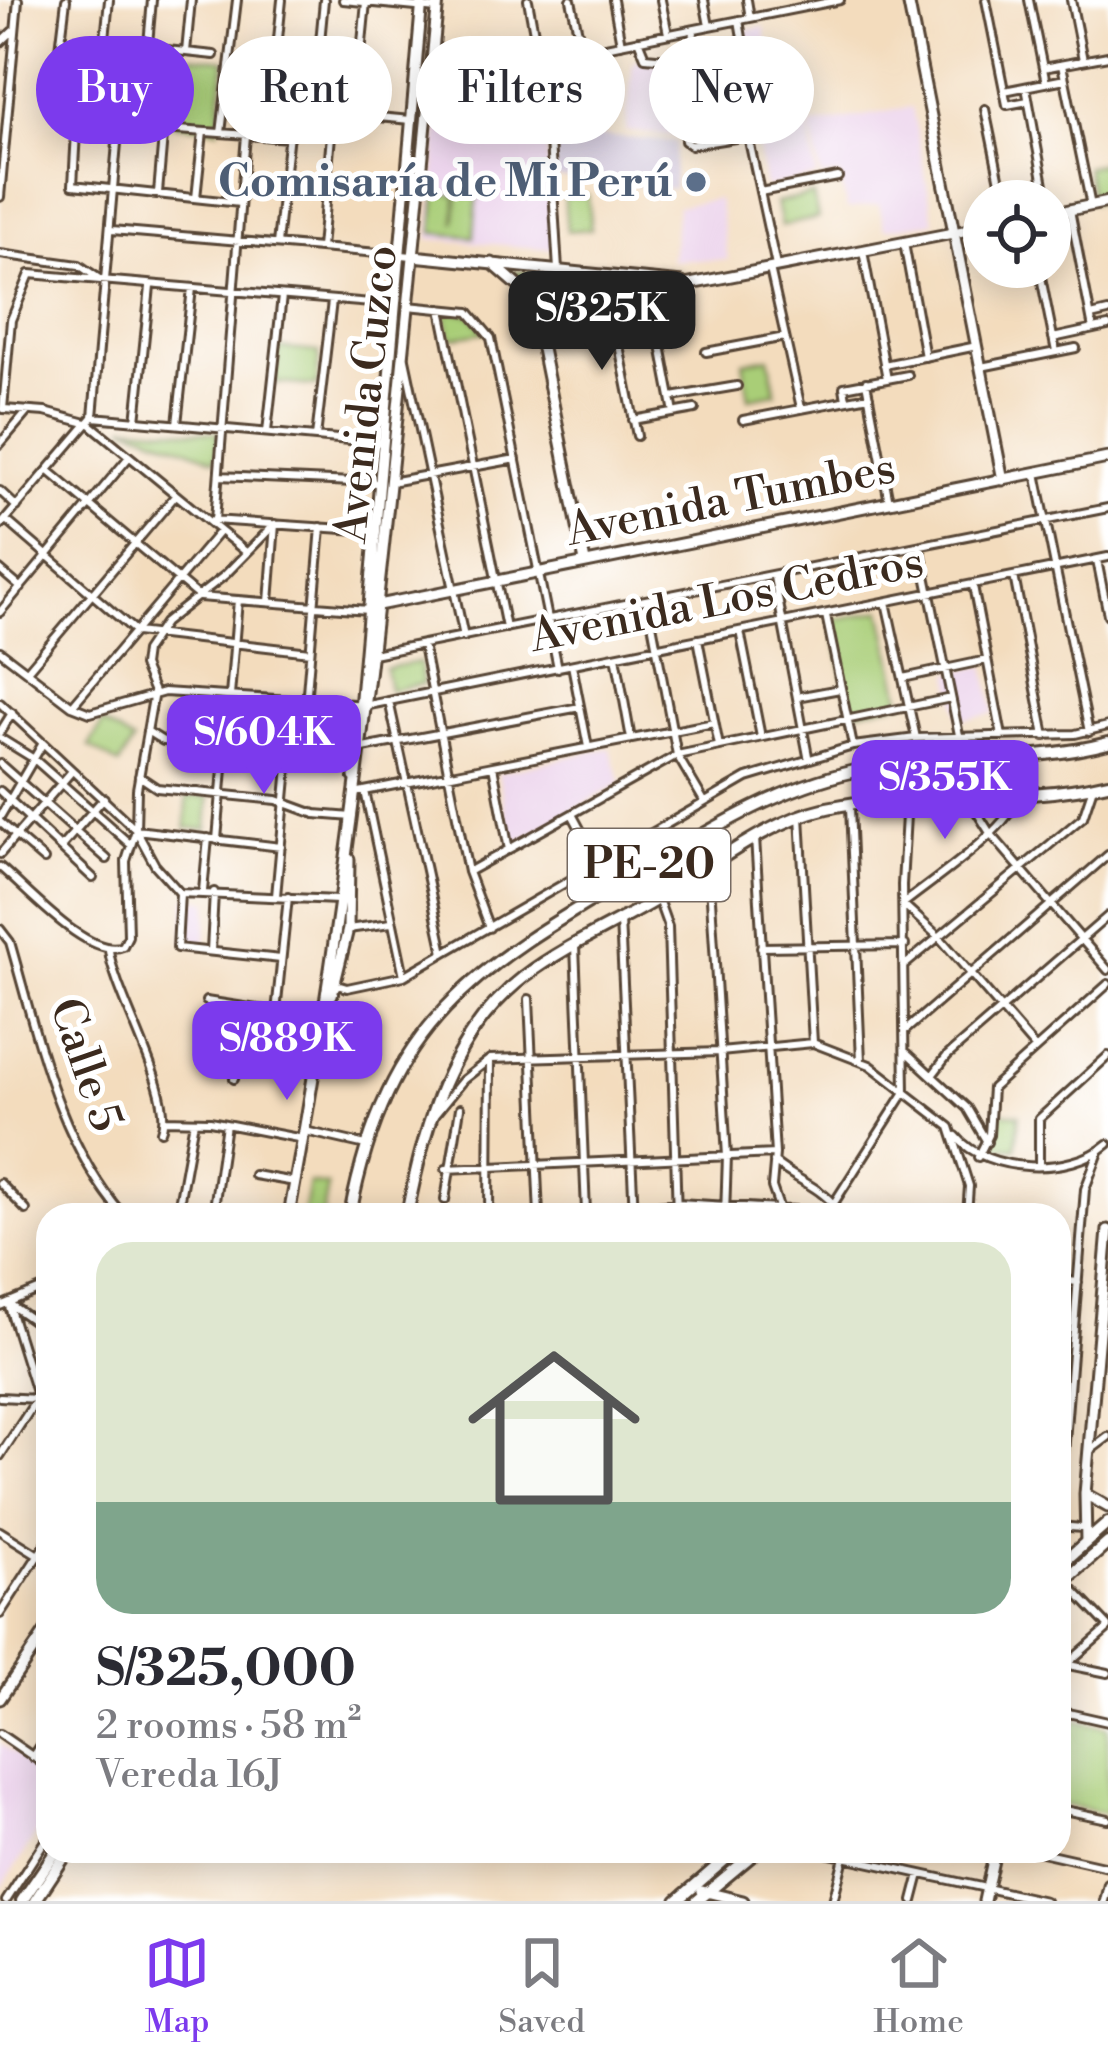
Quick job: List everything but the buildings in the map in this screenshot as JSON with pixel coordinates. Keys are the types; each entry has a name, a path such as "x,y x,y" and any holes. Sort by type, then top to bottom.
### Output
{"main road":[{"name":"PE-20","path":"353,1203 366,1145 385,1096 414,1045 481,970 542,927 702,834 788,791 847,772 1048,754 1108,742"},
{"name":"PE-20","path":"409,1203 426,1123 446,1076 491,1010 527,975 754,838 800,817 850,804 1017,796 1108,783"},
{"path":"1071,1555 1108,1523"},
{"path":"1071,1575 1108,1543"},
{"path":"22,1901 48,1863"},
{"path":"35,1901 60,1863"},
{"path":"692,1897 724,1863"},
{"path":"692,1897 740,1863"}],"street":[{"path":"0,197 18,0"},
{"path":"62,36 66,0"},
{"path":"105,36 109,0"},
{"path":"149,36 152,0"},
{"path":"188,36 191,0"},
{"path":"233,36 237,0"},
{"path":"279,36 282,0"},
{"path":"321,36 325,0"},
{"path":"343,0 438,4"},
{"path":"527,0 536,36"},
{"path":"571,0 579,36"},
{"path":"613,0 620,36"},
{"path":"661,0 668,34"},
{"path":"704,0 709,26"},
{"path":"747,0 751,18"},
{"path":"625,43 751,18 791,5 835,0"},
{"path":"908,0 1003,479"},
{"path":"986,0 1007,105 1028,101"},
{"path":"1029,0 1046,83"},
{"path":"1072,0 1083,61"},
{"path":"363,36 366,2"},
{"name":"Avenida Cuzco","path":"292,1203 326,1020 339,900 360,792 364,705 373,654 376,484 422,4"},
{"name":"Avenida Cuzco","path":"435,36 438,4"},
{"path":"739,20 742,36"},
{"path":"0,43 15,28"},
{"path":"693,36 694,29"},
{"path":"638,40 649,57"},
{"path":"194,53 214,56"},
{"path":"1043,68 1108,58"},
{"path":"1062,64 1091,206"},
{"path":"1004,91 1065,79"},
{"path":"1026,87 1043,180"},
{"path":"985,109 1000,180"},
{"path":"392,118 411,120"},
{"path":"194,131 218,133"},
{"path":"196,198 203,132"},
{"path":"76,144 74,185 240,203"},
{"path":"119,144 92,420 3,523 136,632 153,638 310,652"},
{"path":"158,194 163,144"},
{"path":"215,520 246,144"},
{"path":"277,244 288,144"},
{"path":"321,248 331,144"},
{"name":"Avenida Cuzco","path":"360,792 373,608 424,144"},
{"path":"548,144 558,270"},
{"path":"750,144 801,408"},
{"path":"760,192 838,177"},
{"path":"1071,210 1108,202"},
{"path":"1071,215 1093,329"},
{"path":"112,230 693,284"},
{"path":"535,314 963,231"},
{"path":"904,243 925,356"},
{"path":"862,251 886,379"},
{"path":"0,254 79,266 104,281"},
{"path":"492,263 521,288 535,314 585,562"},
{"path":"394,444 1,409 11,320 30,274 469,312 489,332 558,668"},
{"path":"136,421 150,285"},
{"path":"1043,288 1056,352"},
{"path":"177,424 192,289"},
{"path":"651,292 674,413"},
{"path":"267,433 282,296"},
{"path":"610,300 637,436"},
{"path":"316,437 332,301"},
{"path":"442,309 507,630"},
{"path":"1091,316 1108,312"},
{"path":"1053,338 1108,326"},
{"path":"706,352 785,337"},
{"path":"884,365 977,346"},
{"path":"981,368 1076,348"},
{"path":"403,349 464,638"},
{"path":"846,400 844,387 908,375"},
{"path":"866,382 889,502"},
{"path":"672,397 737,386"},
{"path":"743,419 869,396"},
{"path":"633,420 694,409"},
{"path":"0,444 28,411"},
{"path":"92,420 129,457 246,552"},
{"path":"0,612 129,457"},
{"name":"Avenida Tumbes","path":"373,608 1108,458"},
{"path":"390,482 516,459"},
{"path":"49,471 199,597 373,608"},
{"path":"1036,473 1089,732"},
{"path":"219,476 376,484"},
{"path":"0,491 17,507"},
{"path":"27,671 175,496"},
{"path":"373,654 1108,508"},
{"path":"204,519 373,531"},
{"path":"0,868 76,935 109,950 123,946 128,936 124,882 136,830 139,776 154,692 142,659 153,638 275,524"},
{"path":"269,602 275,524"},
{"path":"307,704 321,527"},
{"path":"72,706 219,532"},
{"path":"920,546 958,736"},
{"name":"Avenida Los Cedros","path":"154,692 364,705 1108,557"},
{"path":"1097,560 1108,615"},
{"path":"0,570 21,588"},
{"path":"774,576 808,756"},
{"path":"1014,576 1045,736"},
{"path":"973,584 1002,736"},
{"path":"230,696 238,600"},
{"path":"648,602 676,755 704,801"},
{"path":"886,602 916,738"},
{"path":"826,614 853,746"},
{"path":"740,631 761,737"},
{"path":"698,640 719,746"},
{"path":"423,645 468,872 489,928"},
{"path":"0,651 72,706 96,713 154,692"},
{"path":"616,656 631,739"},
{"path":"903,678 987,661"},
{"path":"572,665 588,747"},
{"path":"797,697 841,688"},
{"path":"468,872 676,755 951,698"},
{"path":"389,701 444,953"},
{"path":"276,896 294,702"},
{"path":"0,703 136,830 155,865 180,893 177,948 281,959"},
{"path":"363,748 580,707"},
{"path":"12,713 0,735 94,809 130,845"},
{"path":"404,976 360,792 714,723"},
{"path":"337,985 347,988 404,976 704,801 747,778 808,756 916,738 1045,736 1108,726"},
{"path":"147,731 163,740 290,750"},
{"path":"44,743 0,820 44,860"},
{"path":"203,891 225,745"},
{"path":"0,764 46,799 106,859"},
{"path":"493,766 509,850"},
{"path":"0,854 72,771"},
{"path":"139,776 157,788 277,800 284,807 352,817"},
{"path":"905,965 1083,818 1094,787"},
{"path":"0,791 93,878"},
{"path":"903,904 990,833 1016,808 1017,796"},
{"path":"61,847 104,798"},
{"path":"840,1203 905,1092 907,798"},
{"path":"968,798 990,833 1108,970"},
{"path":"850,804 861,1061"},
{"path":"572,814 599,864"},
{"path":"800,817 814,1043"},
{"path":"136,830 280,847"},
{"path":"754,838 772,1187 778,1203"},
{"name":"Avenida Cuzco","path":"329,1000 337,985 348,929 348,854"},
{"path":"907,1029 1108,855"},
{"path":"709,867 726,1203"},
{"path":"211,951 214,892"},
{"path":"180,893 339,900"},
{"path":"276,1012 288,897"},
{"path":"658,899 668,927 678,1203"},
{"path":"903,904 940,938 1035,1048"},
{"path":"934,1073 1108,916"},
{"path":"620,920 634,1203"},
{"path":"348,929 392,923"},
{"name":"Calle 5","path":"0,929 10,942 36,1036 83,1161 114,1203"},
{"path":"761,947 904,945"},
{"path":"575,946 586,1203"},
{"path":"109,950 164,1120 161,1131"},
{"path":"979,1157 987,1142 992,1088 1108,984"},
{"path":"529,999 538,1203"},
{"path":"206,1001 326,1020"},
{"path":"234,1078 245,1007"},
{"path":"426,1123 474,1069 490,1059 720,1052 814,1043 861,1061 905,1092 979,1157 1039,1164 1072,1162 1099,1153"},
{"path":"907,1053 968,1108 987,1142"},
{"path":"1039,1164 1040,1119 1108,1056"},
{"path":"238,1057 317,1067"},
{"path":"489,1203 490,1059"},
{"path":"445,1200 446,1169 460,1108"},
{"path":"164,1120 226,1124 366,1145"},
{"path":"178,1203 194,1121"},
{"path":"214,1203 226,1124"},
{"path":"953,1133 955,1153 969,1186 968,1203"},
{"path":"1071,1354 1086,1176 1108,1144"},
{"path":"446,1169 774,1157 828,1203"},
{"path":"254,1174 296,1182"},
{"path":"0,1183 26,1210"},
{"path":"1086,1542 1082,1528 1108,1230"},
{"path":"1071,1281 1078,1282"},
{"path":"4,1305 36,1291"},
{"path":"4,1305 36,1324"},
{"path":"4,1305 36,1393"},
{"path":"0,1397 36,1399"},
{"path":"0,1456 4,1441 36,1401"},
{"path":"1088,1452 1108,1437"},
{"path":"1085,1494 1108,1507"},
{"path":"1071,1525 1082,1528"},
{"path":"0,1531 36,1554"},
{"path":"0,1613 36,1558"},
{"path":"1071,1592 1108,1627 1071,1658"},
{"path":"0,1699 36,1646"},
{"path":"1071,1667 1108,1673"},
{"path":"0,1671 13,1680"},
{"path":"1071,1714 1108,1722"},
{"path":"0,1734 36,1759"},
{"path":"32,1756 36,1750"},
{"path":"1071,1811 1108,1819"},
{"path":"6,1901 36,1855"},
{"path":"1071,1859 1108,1867"},
{"path":"833,1901 845,1863"},
{"path":"880,1863 1045,1901"},
{"path":"984,1901 992,1863"},
{"path":"913,1901 920,1874"},
{"path":"1104,1901 1108,1884"},
{"path":"692,1897 743,1901"}],"shaded area":[{"path":"764,27 765,36 746,36 745,31"},
{"path":"633,60 649,62 649,133 626,131"},
{"path":"912,107 934,222 885,229 879,204 847,209 840,175 821,177 814,125"},
{"path":"625,138 676,144 673,189 555,178 554,144 625,144"},
{"path":"437,144 546,144 554,249 429,239"},
{"path":"757,144 811,144 817,177 765,187"},
{"path":"718,199 728,260 672,260 677,206"},
{"path":"985,666 994,713 959,720 950,673"},
{"path":"610,748 621,783 512,845 498,773"},
{"path":"186,897 209,901 205,946 183,943"},
{"path":"0,1744 36,1768 36,1834 0,1890"}],"green space":[{"path":"194,57 218,59 218,129 194,127"},
{"path":"1108,162 1108,200 1092,203 1086,167"},
{"path":"436,193 456,195 455,224 458,195 477,196 474,237 433,233"},
{"path":"588,195 591,229 567,231 564,197"},
{"path":"813,195 818,218 781,226 776,203"},
{"path":"513,271 666,284 668,286 536,312"},
{"path":"445,312 469,314 485,332 451,338"},
{"path":"279,348 319,352 317,386 275,383"},
{"path":"769,357 776,393 749,398 743,362"},
{"path":"124,425 219,433 215,460 204,455"},
{"path":"882,610 902,702 850,713 833,620"},
{"path":"419,662 423,684 389,690 385,668"},
{"path":"103,723 133,742 119,765 89,746"},
{"path":"187,797 209,797 207,829 186,828"},
{"path":"997,1112 1019,1114 1016,1148 994,1146"},
{"path":"309,1183 328,1186 325,1203 305,1203"},
{"path":"1071,1719 1108,1727 1108,1814 1071,1806"}],"place":[{"name":"Comisaría de Mi Perú","path":"696,182"}]}
